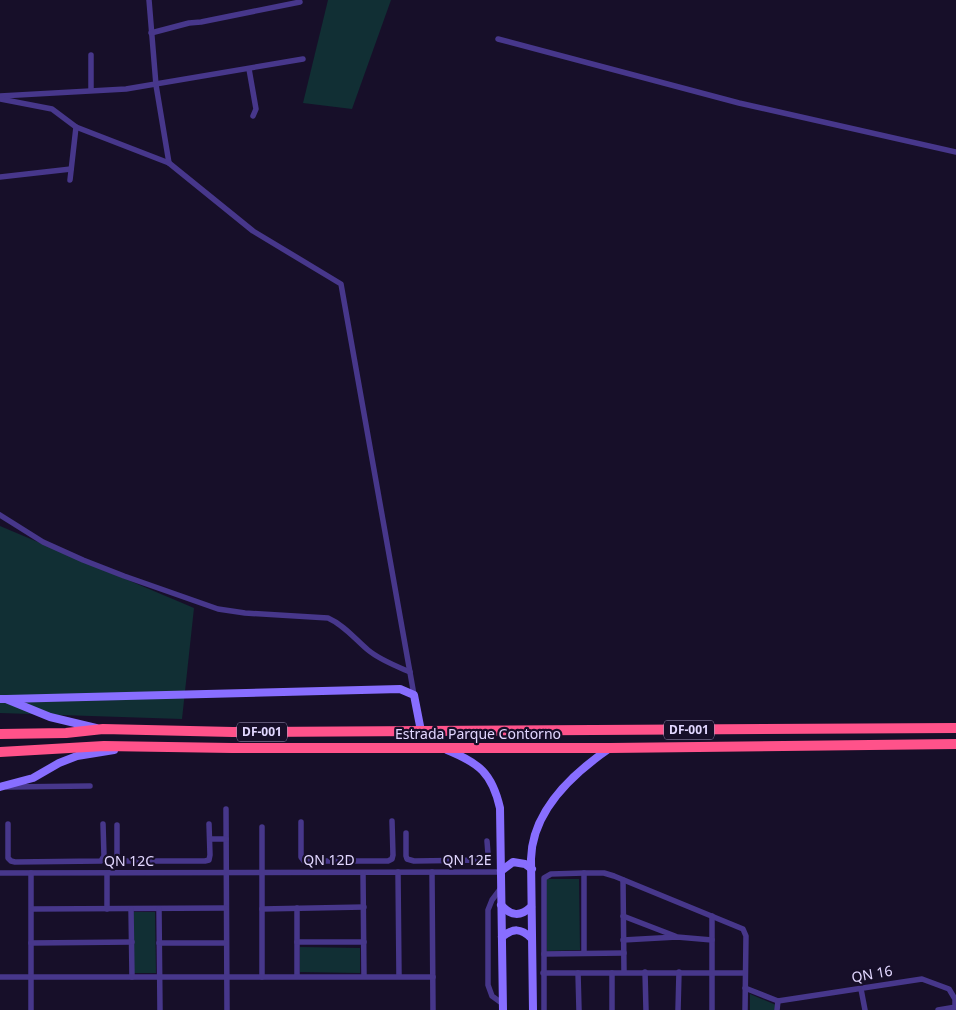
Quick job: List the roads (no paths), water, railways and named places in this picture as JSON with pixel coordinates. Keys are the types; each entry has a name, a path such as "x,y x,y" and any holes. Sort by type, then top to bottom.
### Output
{"highway":[{"name":"Estrada Parque Contorno","path":"0,734 66,733 103,729 233,732 956,728"},
{"path":"635,730 638,739 635,747"},
{"path":"232,748 226,746 221,740 225,735 233,732"},
{"name":"Estrada Parque Contorno","path":"0,752 104,746 610,748 956,744"}],"main road":[{"path":"3,699 400,690 414,695 422,731"},
{"path":"3,699 50,717 103,729"},
{"path":"0,787 32,778 59,763 77,756 136,746"},
{"path":"440,747 463,756 479,766 496,790 500,808 503,1007"},
{"path":"533,1010 531,907 533,838 536,826 544,812 576,774 610,748"},
{"path":"501,871 513,862 525,864 532,869"},
{"path":"501,905 507,911 517,915 531,907"},
{"path":"502,937 515,930 526,932 532,938"}],"street":[{"path":"149,0 156,85 169,163"},
{"path":"151,33 189,23 300,2"},
{"path":"498,39 739,104 956,152"},
{"path":"91,55 91,90"},
{"path":"0,97 91,90 126,90 303,59"},
{"path":"249,69 256,109 254,116"},
{"path":"0,97 8,102 52,109 76,127 169,163 253,230 341,284 414,695"},
{"path":"70,180 76,127"},
{"path":"0,178 71,169"},
{"path":"0,515 43,542 82,560 218,608 245,612 328,618 337,622 370,651 389,663 410,672"},
{"path":"0,787 90,786"},
{"path":"226,808 227,1010"},
{"path":"301,822 302,860 388,861 392,859 393,851 392,821"},
{"path":"8,824 8,858 12,862 101,861 104,856 103,824"},
{"path":"117,825 117,858 121,861 207,861 210,855 209,824"},
{"path":"262,827 262,977"},
{"path":"406,833 407,859 414,861 486,860 488,854 487,841"},
{"path":"210,839 226,839"},
{"path":"0,840 8,840"},
{"path":"347,860 347,872"},
{"path":"445,860 446,872"},
{"name":"QN 12E","path":"432,872 501,871"},
{"path":"398,872 399,976"},
{"path":"432,872 433,1010"},
{"name":"QN 12D","path":"226,873 432,872"},
{"name":"QN 12C","path":"0,873 226,873"},
{"path":"31,873 31,1010"},
{"path":"363,873 364,976"},
{"path":"584,873 584,953"},
{"path":"544,1010 544,878 551,874 584,873 604,873 739,927 745,933 745,1010"},
{"path":"106,874 107,909"},
{"path":"623,880 624,972"},
{"path":"501,888 492,900 488,910 488,985 492,996 503,1007"},
{"path":"262,909 364,907"},
{"path":"32,909 226,908"},
{"path":"296,908 298,976"},
{"path":"131,909 132,977"},
{"path":"158,909 160,1010"},
{"path":"623,916 677,937"},
{"path":"712,916 712,1010"},
{"path":"531,926 544,926"},
{"path":"624,940 677,937 712,940"},
{"path":"32,943 132,942"},
{"path":"297,942 364,942"},
{"path":"159,943 226,943"},
{"path":"544,954 624,953"},
{"path":"645,972 646,1010"},
{"path":"678,972 678,1010"},
{"path":"544,973 745,973"},
{"path":"578,973 579,1010"},
{"path":"612,973 612,1010"},
{"path":"0,977 433,977"},
{"name":"QN 16","path":"778,1001 922,979 949,989 955,999 956,1007"},
{"path":"745,988 778,1001 778,1010"},
{"path":"861,989 865,1010"},
{"path":"938,1010 956,1007"}]}
